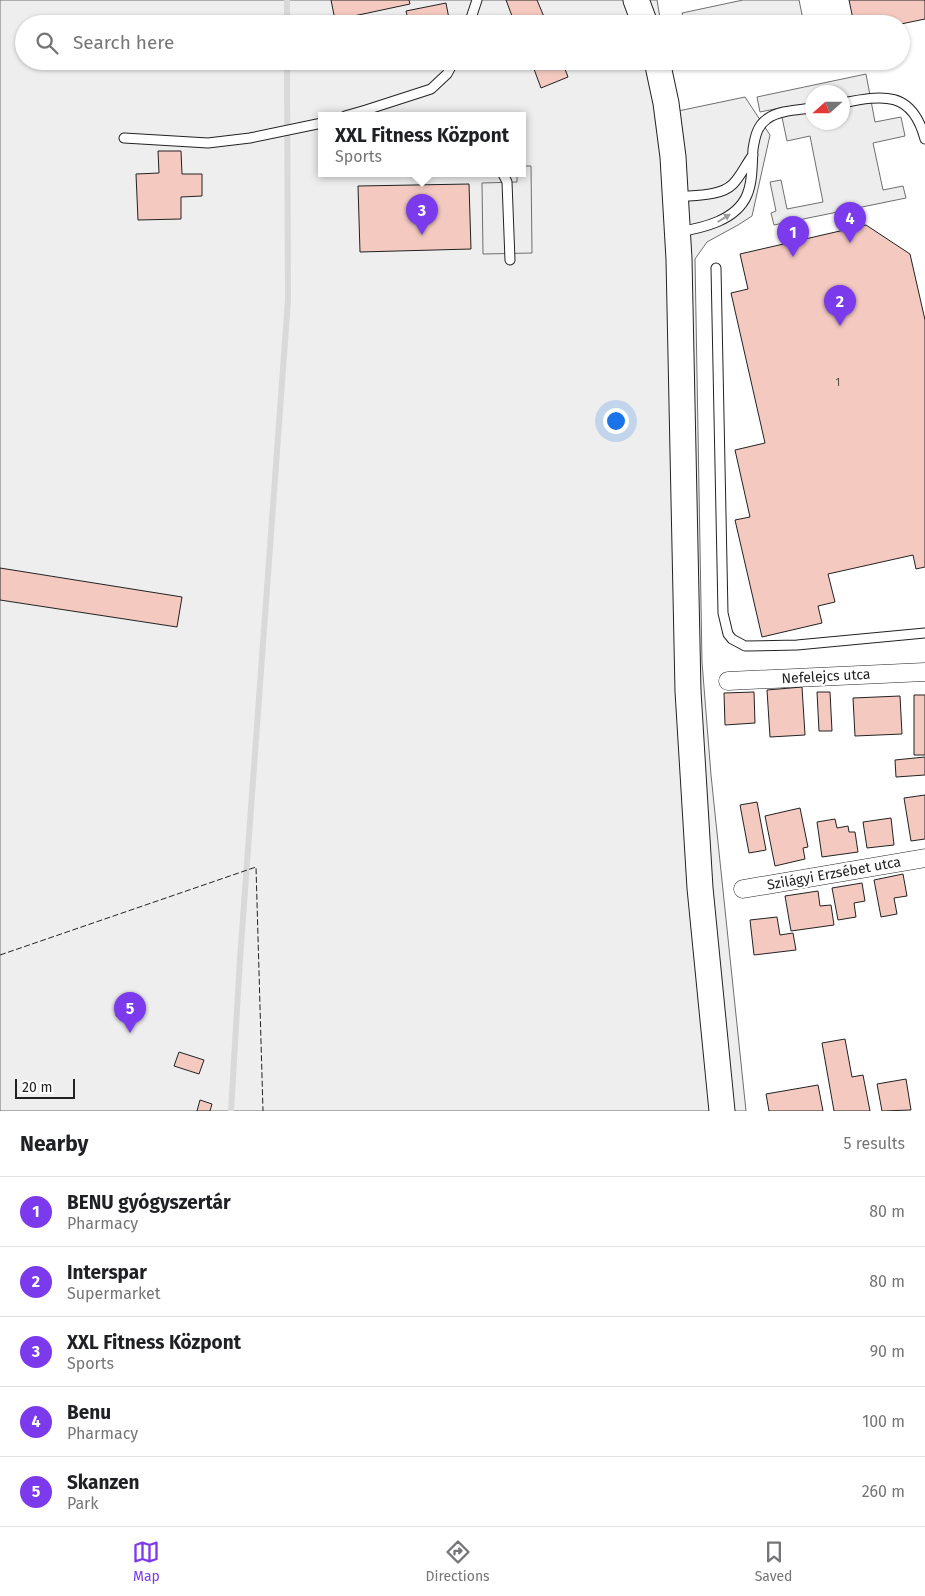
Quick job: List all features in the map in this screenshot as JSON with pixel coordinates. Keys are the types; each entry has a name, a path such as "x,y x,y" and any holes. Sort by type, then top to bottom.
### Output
{"street":[{"path":"636,0 642,15"},
{"path":"659,70 674,157 685,472 688,691 700,888 722,1111"},
{"name":"Nefelejcs utca","path":"728,681 925,672"},
{"name":"Szilágyi Erzsébet utca","path":"743,889 925,858"}],"lane":[{"path":"472,15 477,0"},
{"path":"370,112 431,89 449,70"},
{"path":"850,102 875,97 898,100 911,110 916,117 925,139"},
{"path":"678,232 699,229 716,223 738,208 746,197 749,188 757,131 766,119 773,115 805,109"},
{"path":"124,138 208,143 250,138 318,124"},
{"path":"676,197 718,192 726,189 732,184 753,154"},
{"path":"504,177 507,182 510,260"},
{"path":"716,268 723,614 728,634 732,639 746,646 797,645 925,632"}],"shaded area":[{"path":"0,0 657,0 660,15 15,15 15,70 670,70 678,111 745,97 770,135 752,216 707,242 695,259 702,662 711,775 746,1111 0,1111"},
{"path":"743,0 799,0 802,15 683,15 682,13"},
{"path":"866,74 875,122 901,117 905,136 873,143 883,190 903,186 906,198 774,225 771,213 776,211 770,182 781,180 787,209 823,202 810,136 787,141 780,108 760,112 757,97 805,87 805,130 850,130 850,85 814,85"},
{"path":"526,166 531,166 532,253 483,254 482,183 517,182 517,177 526,177"}],"building":[{"path":"331,0 409,0 410,4 358,15 334,15"},
{"path":"506,0 537,0 543,15 512,15"},
{"path":"849,0 925,0 925,19 910,22 910,15 852,15"},
{"path":"446,3 448,15 407,15 406,11"},
{"path":"534,70 565,70 568,77 541,88"},
{"path":"158,151 181,151 182,174 202,174 202,196 181,197 181,219 138,220 136,174 159,173"},
{"path":"469,184 471,249 360,252 358,186"},
{"path":"866,225 910,254 925,320 925,567 916,569 913,555 828,574 835,602 818,606 822,623 762,637 735,520 750,517 735,450 765,443 731,293 748,289 740,254"},
{"path":"0,568 182,597 177,627 0,600"},
{"path":"802,687 805,735 770,737 767,690"},
{"path":"754,692 755,723 725,725 724,693"},
{"path":"817,692 830,692 832,731 819,731"},
{"path":"914,695 925,695 925,755 914,755"},
{"path":"900,696 902,734 855,736 853,698"},
{"path":"925,757 925,775 896,777 895,760"},
{"path":"925,795 925,839 911,841 904,798"},
{"path":"757,802 766,850 749,853 740,805"},
{"path":"800,808 808,847 803,848 805,859 775,866 765,816"},
{"path":"891,818 894,845 867,848 863,822"},
{"path":"835,819 837,828 848,826 849,832 855,832 858,852 822,857 817,822"},
{"path":"903,874 907,896 894,898 897,914 881,917 874,880"},
{"path":"862,883 865,901 854,903 856,917 838,920 832,888"},
{"path":"818,891 820,906 831,905 834,925 791,931 785,896"},
{"path":"777,917 780,935 793,933 796,950 754,955 750,920"},
{"path":"119,1003 140,1006 137,1020 116,1016"},
{"path":"845,1039 852,1077 863,1075 870,1111 834,1111 822,1043"},
{"path":"179,1052 204,1060 199,1074 174,1066"},
{"path":"906,1079 911,1110 882,1111 877,1084"},
{"path":"818,1085 823,1111 769,1111 766,1094"},
{"path":"200,1100 212,1104 210,1111 197,1111"}],"waterway":[{"path":"287,0 287,15"},
{"path":"231,1111 240,959 288,300 287,70"}],"fence":[{"path":"0,955 256,867 263,1111"}],"place":[{"name":"XXL Fitness Központ","path":"422,235"},
{"name":"Benu","path":"850,243"},
{"name":"BENU gyógyszertár","path":"793,257"},
{"name":"Interspar","path":"840,326"},
{"name":"Skanzen","path":"130,1033"}]}
